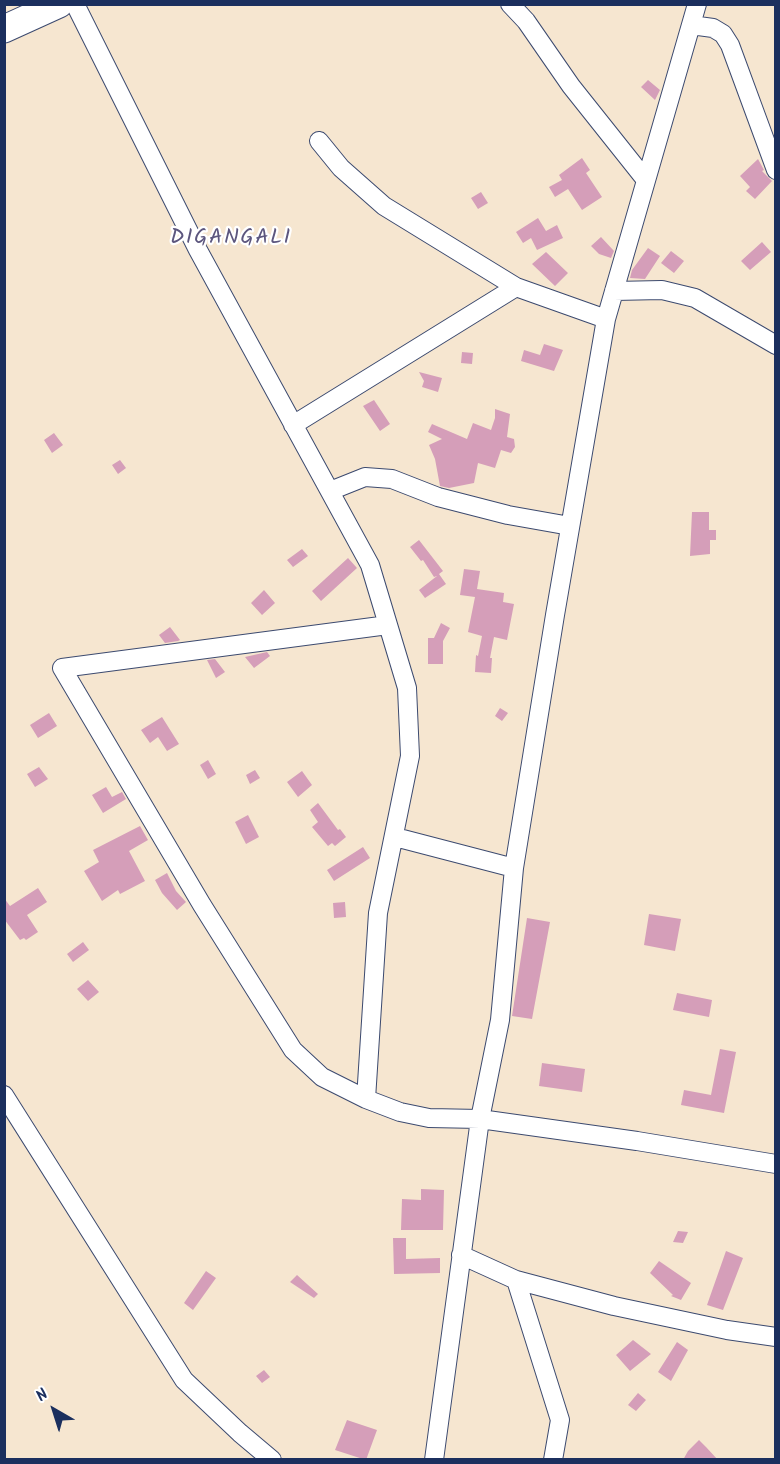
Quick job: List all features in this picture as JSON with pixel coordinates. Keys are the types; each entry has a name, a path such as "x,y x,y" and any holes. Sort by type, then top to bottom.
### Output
{"highway":[{"path":"4,9 14,4"},
{"path":"4,29 59,4"}],"street":[{"path":"75,4 198,250 370,565 407,688 410,756 378,913 366,1099"},
{"path":"510,4 526,21 571,86 645,179"},
{"path":"434,1460 480,1119 500,1020 514,868 606,319 697,4"},
{"path":"691,25 713,28 723,34 730,45 775,168"},
{"path":"319,141 341,168 384,206 516,287 606,319"},
{"path":"293,425 516,287"},
{"path":"614,291 662,290 695,298 776,345"},
{"path":"330,491 365,477 392,479 438,497 508,515 570,526"},
{"path":"388,625 62,669 202,905 293,1050 322,1077 366,1099 400,1112 429,1118 480,1119 637,1141 776,1164"},
{"path":"395,837 514,868"},
{"path":"4,1095 184,1380 272,1460"},
{"path":"462,1255 516,1280 614,1306 727,1330 776,1337"},
{"path":"516,1280 560,1420 554,1460"}],"building":[{"path":"648,80 660,90 655,100 641,87"},
{"path":"582,158 590,170 586,173 602,197 582,210 568,189 555,197 549,187 562,180 559,175"},
{"path":"758,159 764,170 762,171 772,181 755,199 746,191 750,187 740,176"},
{"path":"481,192 488,203 478,209 471,198"},
{"path":"538,218 546,231 557,225 563,238 537,250 531,238 523,243 516,232"},
{"path":"601,237 614,251 611,258 599,254 591,246"},
{"path":"762,242 771,252 750,270 741,261"},
{"path":"648,248 660,256 645,279 630,278 632,270"},
{"path":"671,251 684,261 674,273 661,263"},
{"path":"546,252 568,273 555,286 532,264"},
{"path":"544,344 563,350 554,371 521,361 524,350 540,355"},
{"path":"462,352 473,353 472,364 461,363"},
{"path":"419,372 442,378 438,392 422,387 424,381"},
{"path":"374,400 390,424 380,431 363,406"},
{"path":"495,409 510,414 507,437 514,439 515,447 511,453 501,450 495,468 478,463 474,483 449,488 440,486 435,459 429,445 442,439 428,432 432,424 467,439 473,423 491,430"},
{"path":"54,433 63,445 52,453 44,440"},
{"path":"120,460 126,468 118,474 112,465"},
{"path":"692,512 709,512 709,530 716,530 716,540 710,540 710,554 690,556"},
{"path":"419,540 443,571 439,574 446,584 425,598 419,590 437,576 434,577 423,560 421,561 410,547"},
{"path":"302,549 308,556 293,567 287,560"},
{"path":"348,558 357,568 321,601 312,591"},
{"path":"464,569 480,571 477,589 504,593 503,602 514,604 507,640 494,637 490,658 492,658 491,673 475,672 476,655 478,656 482,636 468,632 475,597 460,595"},
{"path":"264,590 275,603 262,615 251,603"},
{"path":"441,623 450,628 443,641 443,664 428,664 428,638 434,638"},
{"path":"170,627 180,640 165,643 159,635"},
{"path":"267,652 270,656 254,668 245,657"},
{"path":"215,659 225,672 216,678 207,660"},
{"path":"500,708 508,713 502,721 495,716"},
{"path":"49,713 57,726 38,738 30,725"},
{"path":"162,717 179,744 167,751 158,737 150,743 141,730"},
{"path":"208,760 216,774 208,779 200,765"},
{"path":"39,767 48,779 35,787 27,774"},
{"path":"255,770 260,778 250,784 246,775"},
{"path":"302,771 312,785 298,797 287,782"},
{"path":"106,787 112,797 122,792 126,799 103,813 92,795"},
{"path":"318,803 346,837 335,846 332,843 328,846 312,827 318,822 310,810"},
{"path":"248,815 259,837 246,844 235,822"},
{"path":"140,826 148,840 129,851 145,881 120,894 118,890 102,901 84,871 99,862 93,850"},
{"path":"363,847 370,858 334,881 327,870"},
{"path":"167,873 176,891 186,902 177,910 162,893 155,880"},
{"path":"38,888 47,902 27,915 38,932 26,940 24,938 20,940 4,919 4,898 10,906"},
{"path":"345,902 346,917 334,918 333,903"},
{"path":"649,914 681,919 675,951 644,945"},
{"path":"527,918 550,922 532,1019 512,1016"},
{"path":"83,942 89,950 73,962 67,954"},
{"path":"88,980 99,992 88,1001 77,989"},
{"path":"677,993 712,1000 709,1017 673,1010"},
{"path":"720,1049 736,1052 724,1113 681,1105 684,1090 711,1095"},
{"path":"542,1063 585,1069 582,1092 539,1086"},
{"path":"421,1189 444,1190 443,1230 401,1230 402,1199 421,1200"},
{"path":"678,1231 688,1232 683,1243 673,1242"},
{"path":"393,1238 406,1238 406,1259 440,1258 440,1273 394,1274"},
{"path":"726,1251 743,1258 723,1310 707,1305"},
{"path":"659,1261 691,1283 681,1300 671,1296 673,1295 650,1273"},
{"path":"206,1271 216,1278 193,1310 184,1303"},
{"path":"297,1275 318,1294 314,1298 290,1282"},
{"path":"633,1340 651,1354 630,1371 616,1355"},
{"path":"677,1342 688,1350 671,1381 658,1372"},
{"path":"264,1370 270,1377 262,1383 256,1376"},
{"path":"638,1393 646,1400 636,1411 628,1405"},
{"path":"347,1420 377,1430 366,1460 335,1450"},
{"path":"699,1440 718,1460 683,1460"}],"district":[{"name":"DIGANGALI","path":"231,239"}]}
